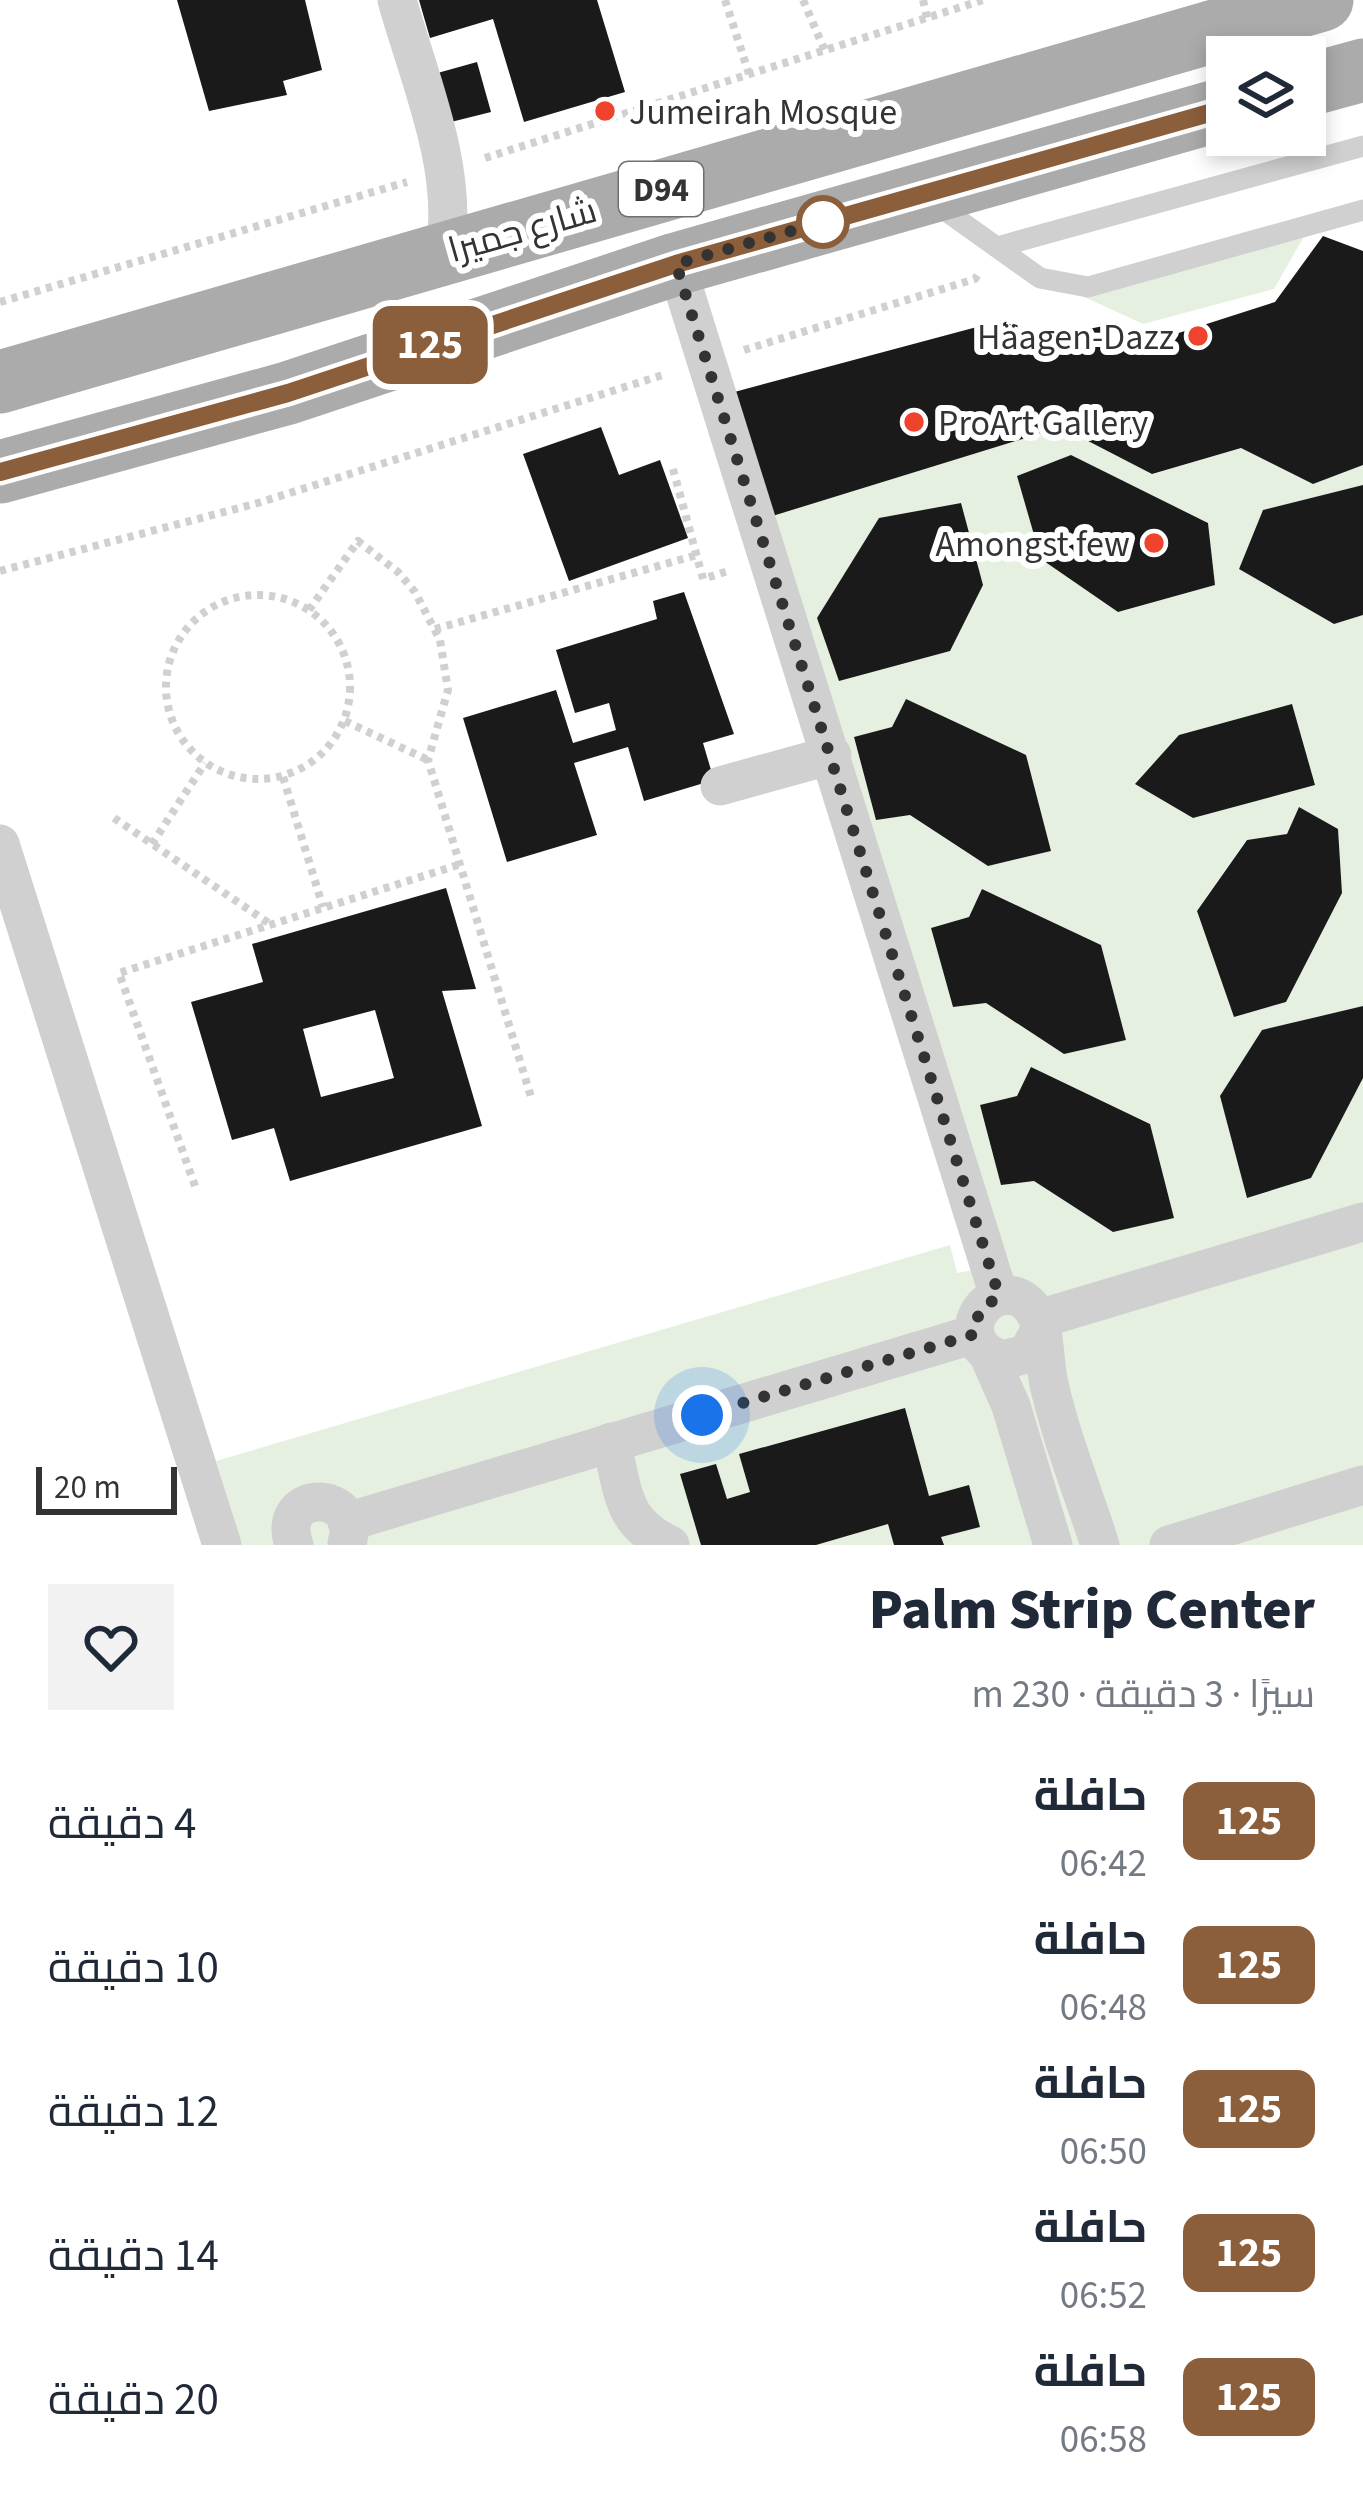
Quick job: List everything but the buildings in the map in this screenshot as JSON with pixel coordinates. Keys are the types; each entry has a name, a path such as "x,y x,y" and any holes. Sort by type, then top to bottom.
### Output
{"main road":[{"name":"شارع جميرا","path":"0,382 445,251 1186,22 1322,0"},
{"path":"1326,80 1363,70"},
{"name":"D94","path":"0,472 288,393 676,264 1206,114"}],"street":[{"path":"397,0 445,171 449,225 445,251"},
{"path":"676,264 999,1296"},
{"path":"720,786 832,755"},
{"path":"0,844 221,1545"},
{"path":"294,1545 290,1529 302,1506 328,1502 340,1509 347,1533 611,1442 982,1345 1015,1360 1027,1354 1039,1326 1363,1222"},
{"path":"1054,1545 1011,1406 982,1345 979,1311 999,1296 1023,1299 1039,1326 1049,1388 1100,1545"},
{"path":"611,1442 633,1520 670,1545"},
{"path":"1169,1545 1363,1485"}],"lane":[{"path":"997,247 1363,146"},
{"path":"922,194 1040,278 1088,287 1363,210"}],"path":[{"path":"725,0 749,74"},
{"path":"803,0 825,51"},
{"path":"923,0 927,18"},
{"path":"0,302 445,171 983,0"},
{"path":"0,571 258,503 975,279 997,247"},
{"path":"673,469 704,579 770,559"},
{"path":"310,610 358,541 398,572 435,629 447,666 448,691 428,760 531,1097"},
{"path":"435,629 697,555"},
{"path":"271,596 310,610 326,624 347,660 351,680 345,721 321,756 283,777 242,779 205,764 178,733 165,694 172,653 195,619 231,598 271,596"},
{"path":"345,721 428,760"},
{"path":"152,844 205,764"},
{"path":"283,777 323,908"},
{"path":"115,818 270,924"},
{"path":"195,1186 118,973 458,865"}],"green space":[{"path":"1310,226 1274,289 1143,324 1067,289"},
{"path":"1061,427 1153,474 1241,448 1313,484 1363,465 1363,485 1263,510 1239,569 1334,624 1363,615 1363,1006 1262,1030 1220,1096 1248,1198 1311,1178 1363,1078 1363,1545 242,1545 216,1461 950,1245 957,1273 1010,1263 989,1228 766,518","holes":["1071,455 1208,523 1215,585 1119,612 1041,559 1018,476","961,504 839,680 817,618 879,518","906,699 1051,851 988,866 910,815 876,819 854,738 892,727","1292,704 1314,785 1193,818 1136,784 1179,735","1299,807 1338,829 1342,893 1286,1002 1235,1017 1197,911 1246,840 1287,834","983,889 1101,945 1126,1040 1064,1054 986,1003 953,1007 931,928 969,917","1032,1068 1149,1123 1173,1218 1113,1232 1034,1181 1001,1185 980,1106 1017,1096"]}],"bus line":[{"name":"125","path":"0,472 288,393 676,264 1206,114"}],"place":[{"name":"Jumeirah Mosque","path":"605,111"},
{"name":"Häagen-Dazz","path":"1198,336"},
{"name":"ProArt Gallery","path":"914,422"},
{"name":"Amongst few","path":"1154,543"}],"route":[{"path":"702,1415 975,1334 979,1311 999,1296 676,264 840,217 823,222"}]}
